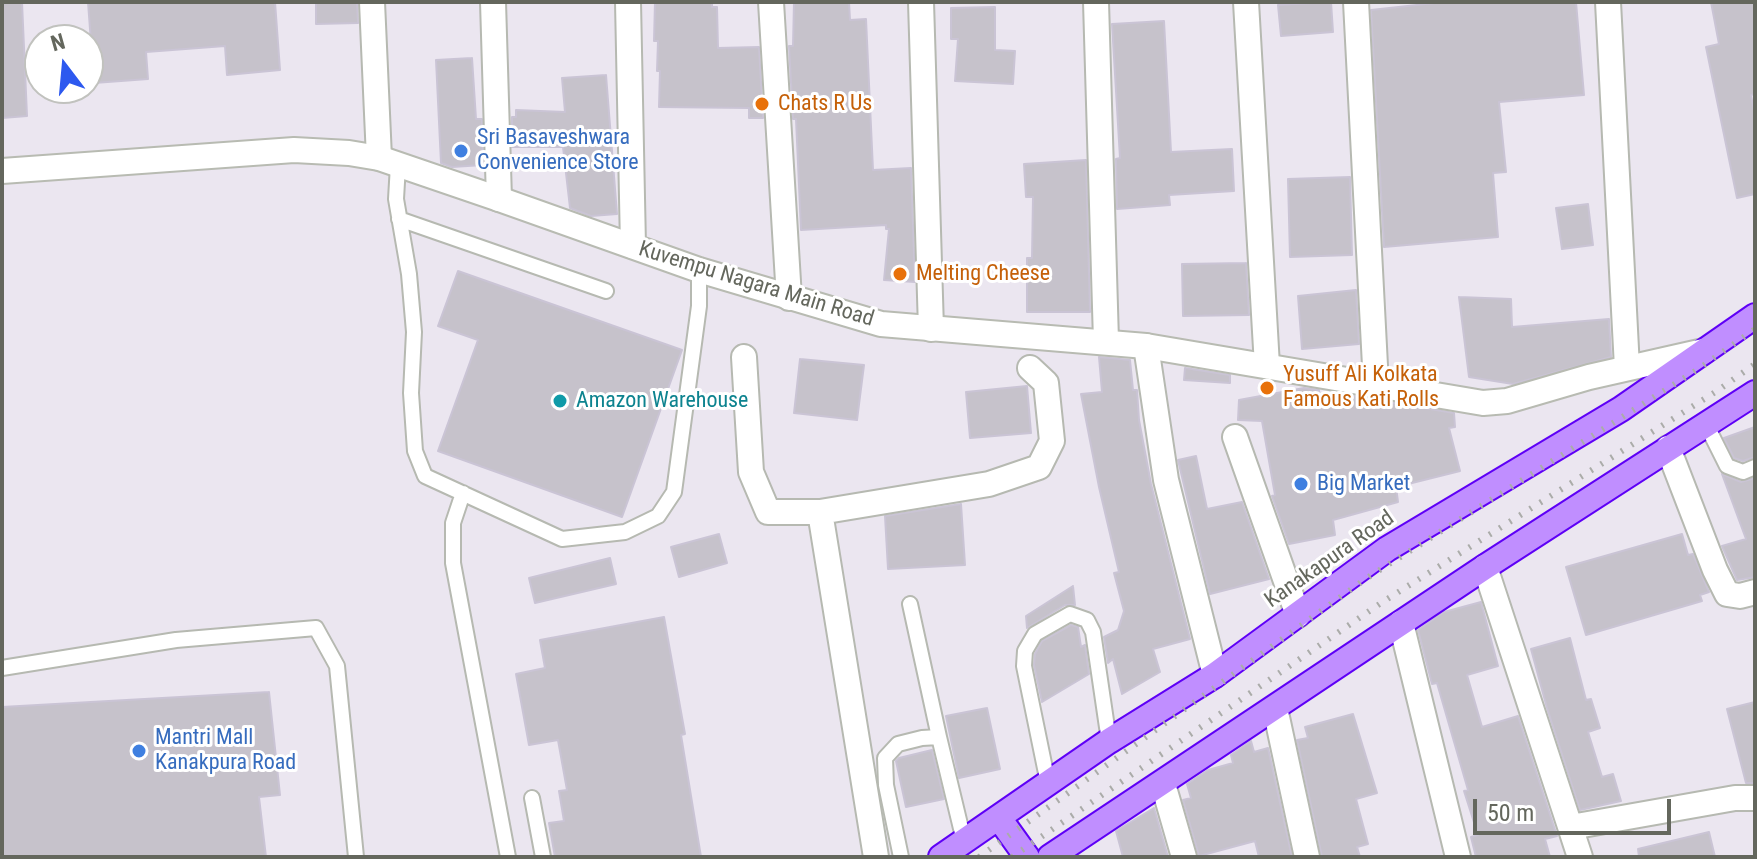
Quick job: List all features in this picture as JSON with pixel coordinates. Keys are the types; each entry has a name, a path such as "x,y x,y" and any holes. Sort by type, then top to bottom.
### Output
{"highway":[{"name":"Kanakapura Road","path":"941,857 1109,741 1215,675 1387,549 1621,409 1755,316"},
{"path":"1050,857 1485,567 1755,393"},
{"path":"999,818 1027,857"}],"street":[{"path":"372,2 389,162"},
{"path":"493,2 499,199"},
{"path":"628,2 633,246"},
{"path":"771,2 789,298"},
{"path":"921,2 931,329"},
{"path":"1096,2 1106,341"},
{"path":"1246,2 1267,366"},
{"path":"1356,2 1376,385"},
{"path":"1608,2 1627,368"},
{"name":"Kuvempu Nagara Main Road","path":"2,171 294,150 349,153 389,162 699,270 881,324 1146,346 1483,403 1522,398 1627,368 1706,351"},
{"path":"1146,346 1166,480 1215,675"},
{"path":"744,357 751,472 768,512 820,512 989,484 1039,467 1052,441 1046,383 1030,368"},
{"path":"1235,437 1298,615"},
{"path":"1668,448 1727,594 1740,596 1755,592"},
{"path":"820,512 876,857"},
{"path":"1485,567 1580,857"},
{"path":"1401,623 1458,857"},
{"path":"1275,708 1307,857"},
{"path":"1163,784 1184,857"},
{"path":"1571,827 1735,798 1755,798"}],"lane":[{"path":"389,162 409,274 414,332 411,393 415,451 425,476 562,539 625,532 658,516 674,492 699,306 699,270"},
{"path":"399,219 606,291"},
{"path":"1706,424 1727,466 1743,472 1755,467"},
{"path":"463,493 453,523 453,563 508,857"},
{"path":"910,604 964,841"},
{"path":"1048,783 1024,666 1025,651 1035,634 1070,614 1087,620 1093,632 1109,741"},
{"path":"2,668 176,640 316,628 337,666 356,857"},
{"path":"901,857 886,785 885,758 898,744 939,737"},
{"path":"532,798 543,857"}],"building":[{"path":"2,2 22,2 24,104 27,116 2,118"},
{"path":"88,2 275,2 280,70 227,75 225,46 146,52 148,79 104,82 104,24 90,24"},
{"path":"316,2 357,2 358,23 316,24"},
{"path":"655,2 712,2 712,7 717,7 718,48 759,47 763,118 749,118 749,108 659,107 658,41 654,41"},
{"path":"794,2 849,2 850,20 866,19 873,170 911,168 915,282 884,280 889,229 886,225 801,230 789,46 793,46"},
{"path":"1331,2 1333,32 1281,36 1278,5"},
{"path":"1444,2 1576,2 1584,95 1499,102 1506,172 1493,173 1498,237 1384,247 1371,10"},
{"path":"1711,2 1755,2 1755,94 1751,95 1755,116 1755,194 1737,198 1706,47 1719,44"},
{"path":"995,7 995,50 1015,51 1013,84 955,81 958,39 951,39 951,8"},
{"path":"1164,21 1171,152 1232,149 1234,191 1169,195 1170,205 1117,209 1116,159 1120,158 1112,24"},
{"path":"472,58 476,119 482,119 483,165 452,167 441,163 436,60"},
{"path":"606,75 617,214 591,216 570,208 563,147 512,147 512,117 516,117 516,110 565,112 562,78"},
{"path":"1086,160 1090,312 1027,312 1027,258 1032,258 1033,197 1026,197 1024,164"},
{"path":"1350,177 1352,255 1290,257 1288,179"},
{"path":"1588,204 1593,245 1562,249 1556,208"},
{"path":"1246,263 1249,315 1183,316 1182,264"},
{"name":"Amazon Warehouse","path":"458,271 682,350 622,517 438,451 478,340 438,326"},
{"path":"1356,290 1359,344 1302,349 1298,296"},
{"path":"1459,297 1511,299 1512,327 1609,319 1611,357 1513,384 1469,377"},
{"path":"1099,357 1130,360 1151,484 1190,639 1153,649 1160,672 1122,694 1113,659 1108,663 1104,637 1118,630 1124,611 1114,573 1119,572 1081,394 1102,392"},
{"path":"800,359 864,365 857,420 794,413"},
{"path":"1185,368 1230,375 1230,383 1184,380"},
{"path":"1027,386 1031,433 970,438 966,392"},
{"path":"1304,388 1319,390 1320,398 1341,394 1454,413 1455,427 1449,428 1460,471 1396,487 1398,502 1333,520 1335,535 1289,544 1272,496 1275,495 1262,421 1238,420 1239,400"},
{"path":"1755,427 1755,457 1743,461 1734,458 1724,438"},
{"path":"1196,456 1207,509 1242,502 1269,579 1210,594 1178,460"},
{"path":"1722,474 1741,482 1755,478 1755,577 1737,580 1722,546 1746,539"},
{"path":"961,504 965,565 888,569 885,516"},
{"path":"719,534 727,563 679,577 671,547"},
{"path":"1682,534 1688,555 1693,554 1709,592 1700,595 1702,601 1586,635 1566,567"},
{"path":"610,558 616,584 535,603 529,578"},
{"path":"1073,586 1075,605 1065,605 1027,628 1026,616"},
{"path":"1481,602 1498,666 1467,675 1482,727 1518,716 1557,836 1545,839 1550,857 1476,857 1471,837 1478,835 1464,791 1468,790 1437,683 1432,684 1418,630 1444,612"},
{"path":"664,617 685,734 681,735 701,857 555,857 549,823 564,821 559,791 567,790 558,740 529,745 516,674 545,668 540,640"},
{"path":"1071,625 1078,627 1081,647 1085,645 1089,674 1042,702 1034,665 1035,654 1042,641"},
{"path":"1570,638 1586,700 1591,699 1600,728 1588,732 1602,777 1613,774 1621,801 1580,810 1531,649"},
{"name":"Mantri Mall Kanakpura Road","path":"269,692 280,795 259,797 266,857 2,857 2,707"},
{"path":"1755,702 1755,783 1746,783 1727,709"},
{"path":"987,708 1000,769 959,778 946,716"},
{"path":"1353,714 1377,793 1356,799 1368,844 1357,847 1360,857 1322,857 1297,740 1308,738 1305,727"},
{"path":"1251,741 1254,752 1268,748 1292,857 1259,857 1255,841 1199,856 1183,800 1191,798 1187,784 1208,770 1233,763 1231,755"},
{"path":"932,750 944,799 906,807 896,761"},
{"path":"1154,808 1168,857 1123,857 1116,831"},
{"path":"1709,832 1715,857 1639,857 1638,849"}],"railway":[{"path":"979,857 1367,578 1700,368 1755,329"},
{"path":"1012,857 1381,603 1755,364"}],"place":[{"name":"Chats R Us","path":"762,104"},
{"name":"Sri Basaveshwara Convenience Store","path":"461,151"},
{"name":"Melting Cheese","path":"900,274"},
{"name":"Yusuff Ali Kolkata Famous Kati Rolls","path":"1267,388"},
{"name":"Amazon Warehouse","path":"560,401"},
{"name":"Big Market","path":"1301,484"},
{"name":"Mantri Mall Kanakpura Road","path":"139,751"}]}
